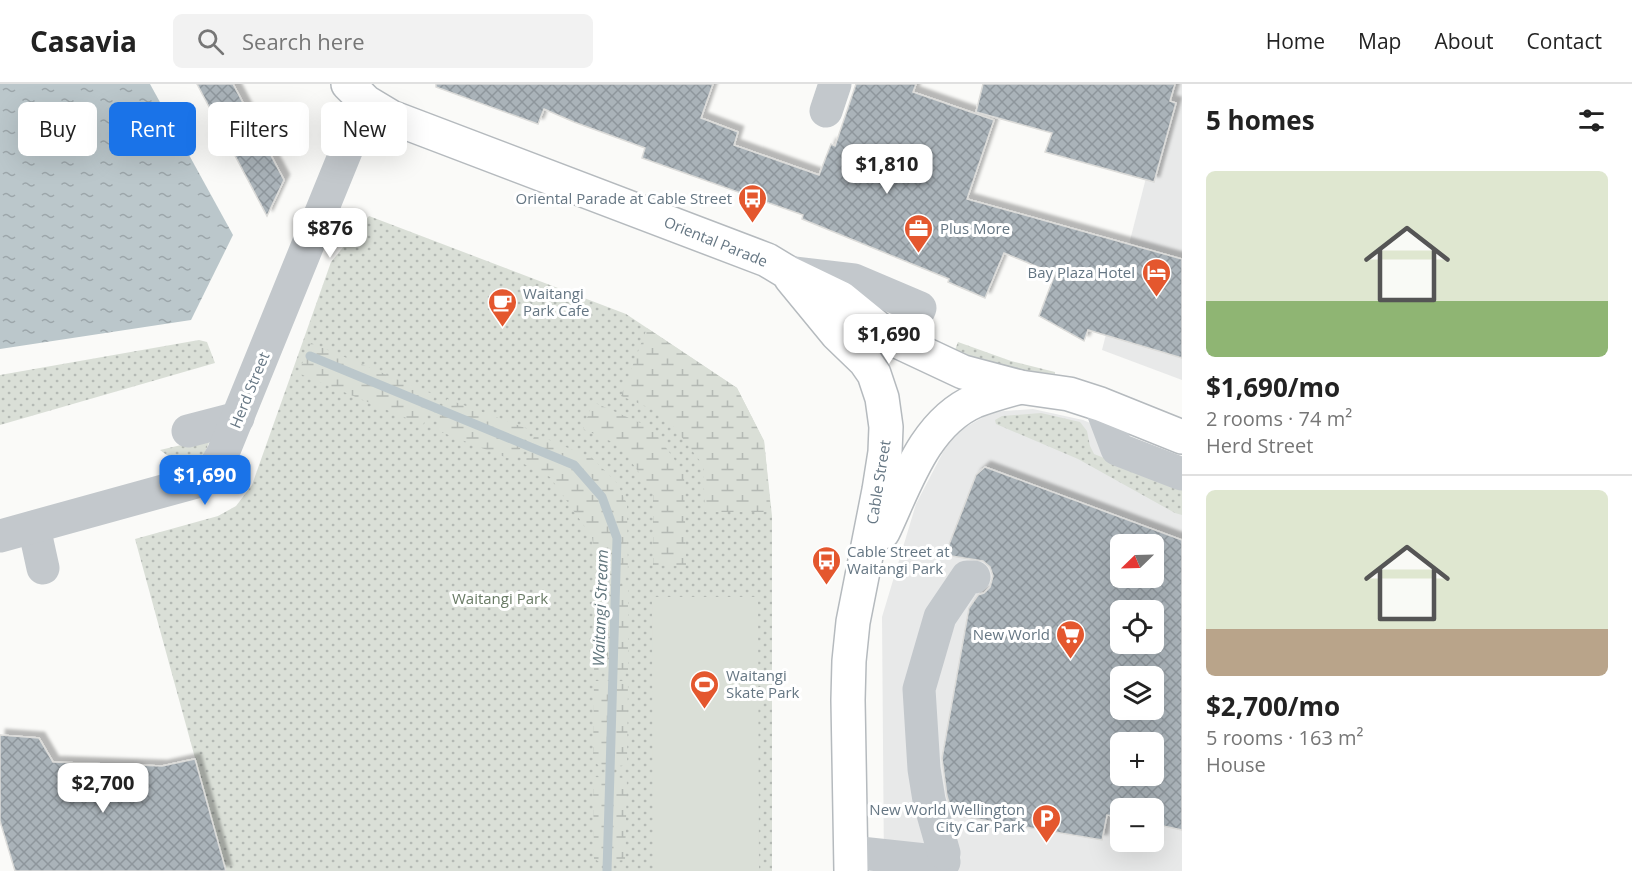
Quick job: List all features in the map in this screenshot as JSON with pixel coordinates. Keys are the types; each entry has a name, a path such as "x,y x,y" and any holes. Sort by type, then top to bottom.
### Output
{"main road":[{"name":"Oriental Parade","path":"357,93 391,117 767,260 841,298 879,329 903,344 963,372 1020,387 1069,394 1182,436"},
{"name":"Cable Street","path":"787,272 837,334 865,361 874,375 882,398 886,427 885,452 853,622 849,661 851,861"},
{"name":"Cable Street","path":"861,581 910,473 936,431 952,415 973,402 1020,387"}],"street":[{"name":"Herd Street","path":"0,536 196,482 212,472 223,453 237,418 357,93"},
{"path":"1100,404 1117,449 1182,474"},
{"path":"188,431 237,418"},
{"path":"34,527 43,568"},
{"path":"851,861 944,857 929,800 924,770 919,689 940,617 967,577 974,577"}],"shaded area":[{"path":"1170,84 1182,84 1182,380 1102,350"},
{"path":"1033,409 1083,420 1182,461 1182,871 884,871 882,617 916,504 952,435 992,412"}],"green space":[{"name":"Waitangi Park","path":"369,216 626,314 737,388 764,441 772,516 772,871 226,871 135,539 218,516 236,506 252,485 331,262"},
{"path":"647,328 737,388 764,441 771,512 705,512 703,465 664,414 621,396"},
{"path":"199,340 207,342 215,363 0,425 0,375"},
{"path":"958,342 1011,361 1055,372 1055,374 1009,369 982,361 955,350"},
{"path":"311,343 435,395 423,425 298,373"},
{"path":"447,399 528,429 515,461 436,430"},
{"path":"593,402 652,428 684,473 686,566 653,565 653,492 619,445 583,429"},
{"path":"1041,413 1080,422 1087,431 1094,454 1182,489 1182,515 1078,459 996,424 995,420 1002,416"},
{"path":"535,434 592,458 617,483 627,504 628,577 599,578 592,537 550,477 524,464"},
{"path":"211,438 202,459 187,470 160,450"},
{"path":"628,586 628,671 594,672 595,588"},
{"name":"Waitangi Skate Park","path":"652,597 758,597 759,871 653,871"},
{"path":"594,681 628,681 627,765 601,768 593,760"},
{"path":"593,777 627,778 625,860 600,862 594,859"}],"water":[{"path":"0,84 150,84 160,102 109,102 109,156 190,156 233,235 191,320 0,349"}],"building":[{"path":"197,84 233,84 243,102 208,102 208,105"},
{"path":"436,84 713,84 701,118 738,132 734,145 819,175 831,144 835,146 856,84 916,84 913,92 994,120 967,199 1182,259 1182,358 1088,330 1084,341 1039,316 1055,274 1004,253 985,298 948,282 949,279 802,219 803,215 642,158 645,148 544,109 538,124 436,87"},
{"path":"983,84 1175,84 1170,101 1176,103 1154,182 1045,152 1052,133 976,112"},
{"path":"235,156 271,156 284,180 267,216"},
{"name":"New World","path":"985,467 1182,540 1182,830 1164,826 1164,798 1110,798 1110,815 1107,815 1102,840 953,815 947,796 942,758 969,608 978,595 990,587 993,576 990,567 983,561 945,555 976,475"},
{"path":"0,735 39,738 53,762 162,766 195,759 226,871 15,871 0,821"}],"waterway":[{"name":"Waitangi Stream","path":"310,356 574,465 602,497 617,538 607,871"}],"place":[{"name":"Oriental Parade at Cable Street","path":"753,224"},
{"name":"Plus More","path":"919,254"},
{"name":"Bay Plaza Hotel","path":"1156,298"},
{"name":"Waitangi Park Cafe","path":"502,328"},
{"name":"Cable Street at Waitangi Park","path":"826,586"},
{"name":"New World","path":"1071,660"},
{"name":"Waitangi Skate Park","path":"705,710"},
{"name":"New World Wellington City Car Park","path":"1046,844"}]}
